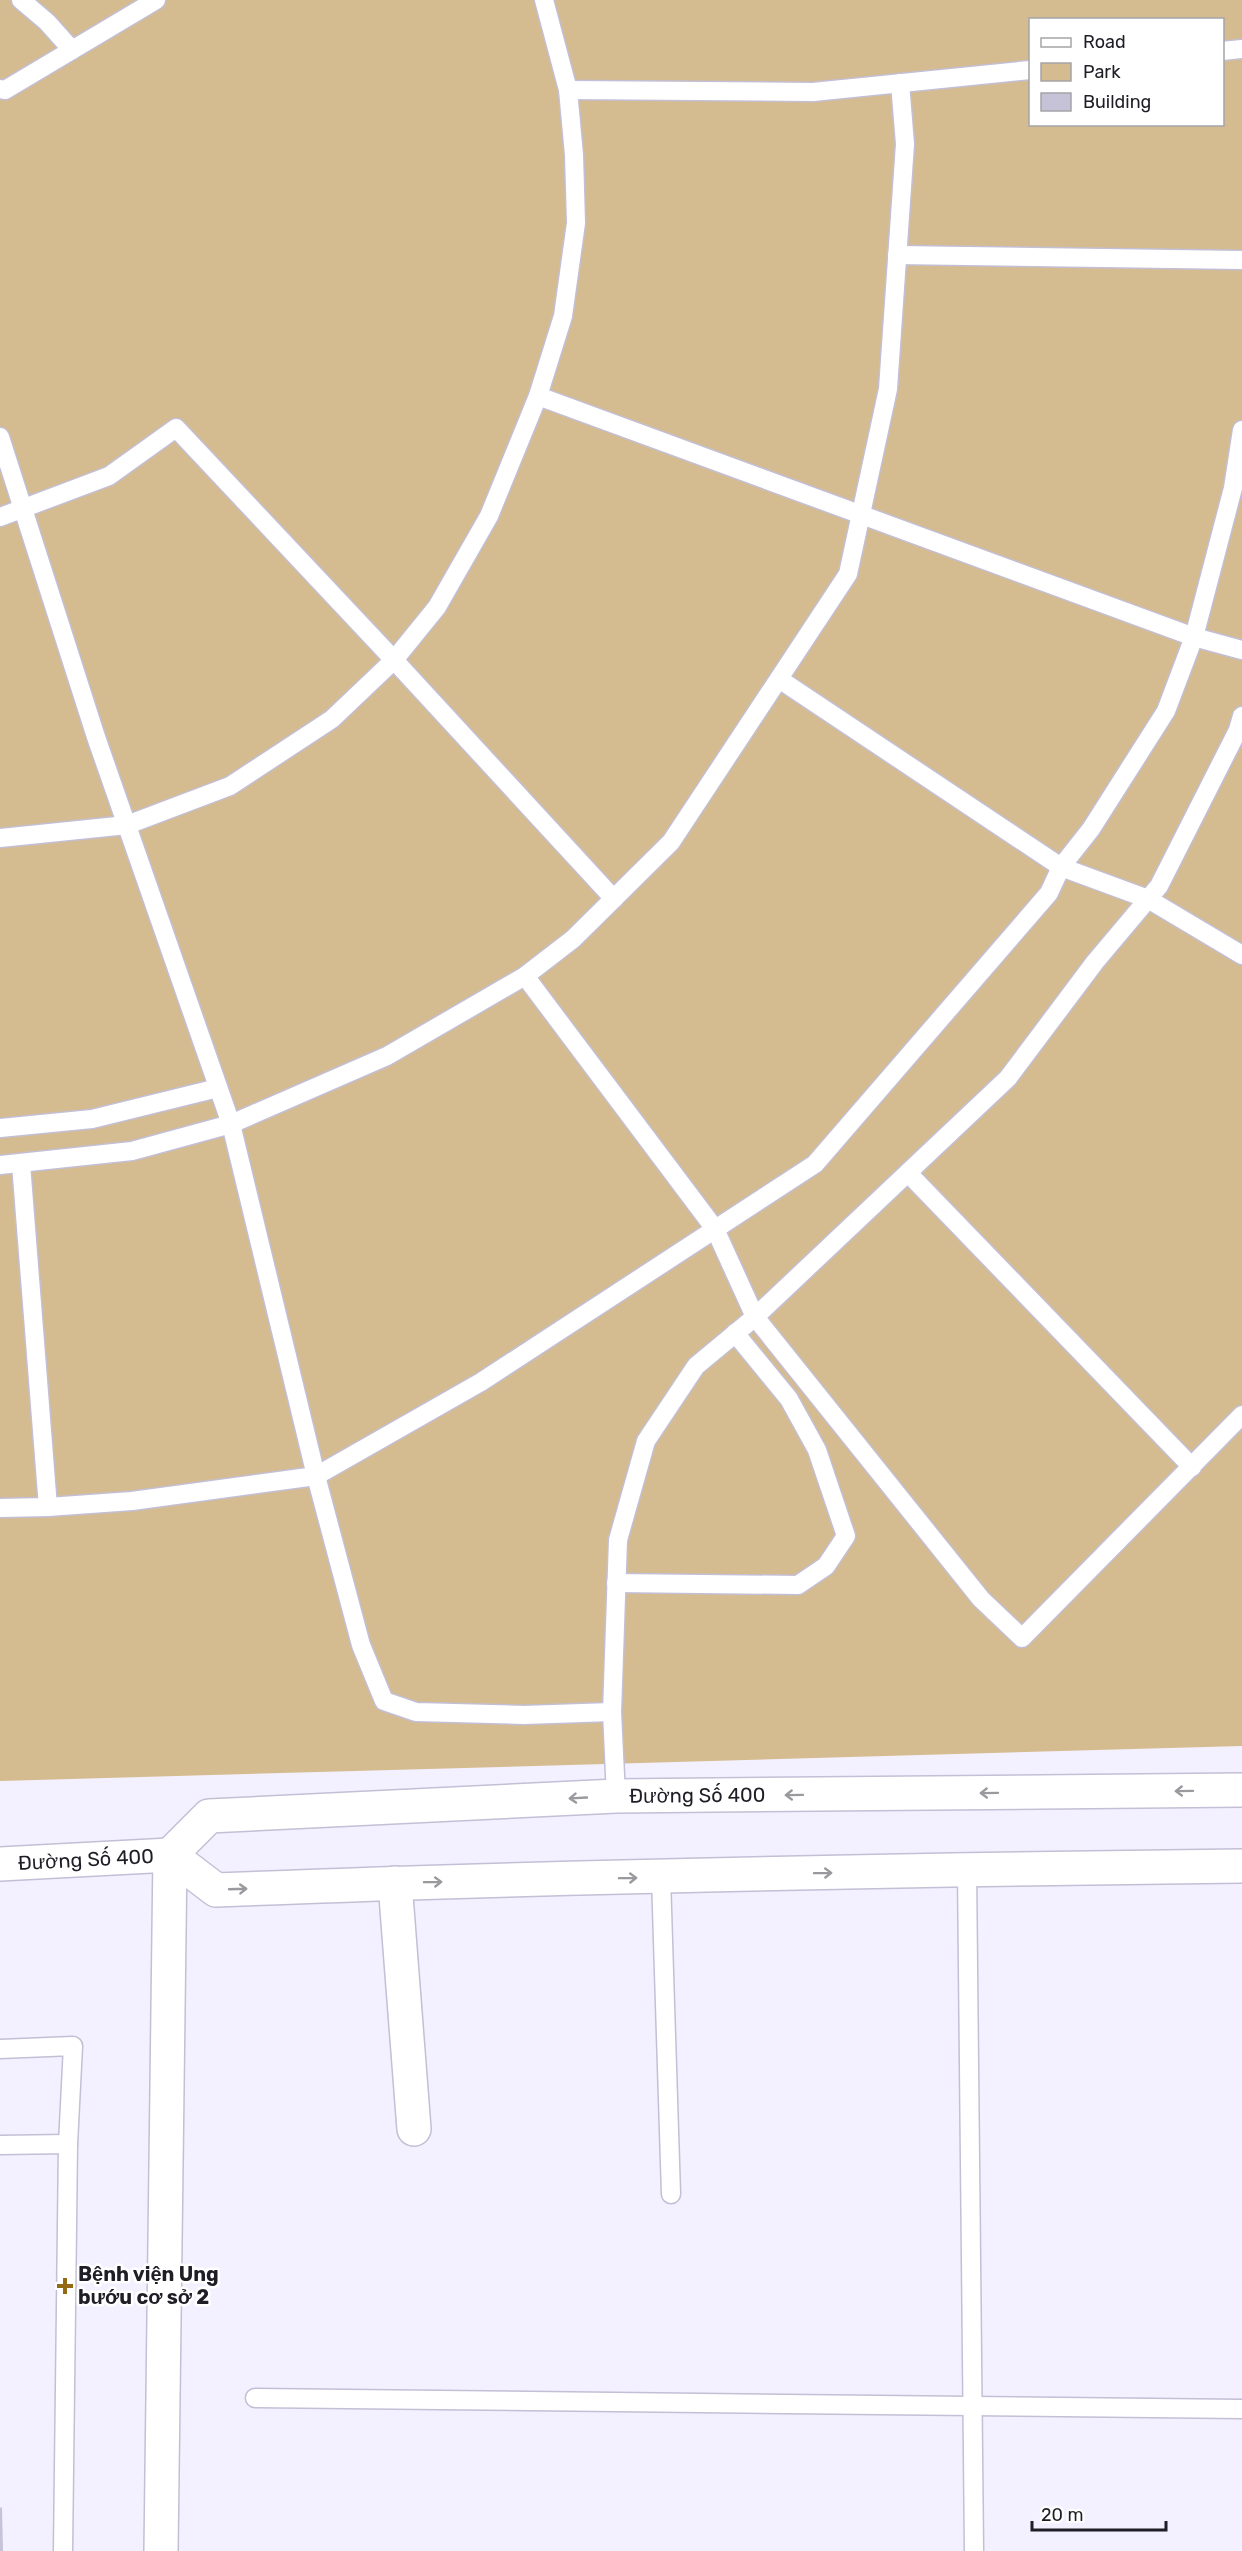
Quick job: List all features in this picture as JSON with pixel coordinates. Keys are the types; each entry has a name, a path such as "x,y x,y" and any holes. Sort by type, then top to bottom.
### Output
{"street":[{"name":"Đường Số 400","path":"170,1855 209,1816 616,1796 1242,1790"},
{"name":"Đường Số 400","path":"0,1864 170,1855 216,1890 394,1883 967,1869 1242,1866"},
{"path":"161,2551 170,1855"},
{"path":"394,1883 414,2129"}],"lane":[{"path":"21,0 47,22 72,50"},
{"path":"0,89 5,90 156,0"},
{"path":"0,838 128,825 230,786 332,719 394,660 437,607 489,516 538,396 563,316 576,223 573,154 568,90 544,0"},
{"path":"1224,51 1242,49"},
{"path":"568,90 813,92 1029,70"},
{"path":"0,1165 132,1151 231,1124 387,1056 525,976 573,939 671,842 848,574 888,389 905,144 900,83"},
{"path":"897,255 1242,260"},
{"path":"538,396 1194,637 1242,650"},
{"path":"0,517 109,476 176,429 394,660 614,899"},
{"path":"0,1508 132,1501 316,1476 481,1382 815,1164 1049,893 1061,867 1091,828 1166,711 1194,637 1233,488 1242,430"},
{"path":"0,437 96,737 231,1124 316,1476 361,1645 384,1701 416,1712 524,1715 612,1712"},
{"path":"779,679 1061,867 1148,900 1242,955"},
{"path":"616,1796 612,1712 618,1540 646,1441 696,1366 755,1317 1008,1078 1095,962 1159,886 1238,730 1242,716"},
{"path":"525,976 715,1229 755,1317 981,1599 1022,1638 1242,1415"},
{"path":"0,1128 93,1119 218,1088"},
{"path":"21,1164 48,1507"},
{"path":"908,1173 1192,1467"},
{"path":"616,1583 798,1585 826,1566 846,1536 817,1450 795,1409 735,1333"},
{"path":"967,1869 974,2551"},
{"path":"661,1877 670,2194"},
{"path":"0,2049 73,2046 68,2144 63,2551"},
{"path":"0,2145 68,2144"},
{"path":"255,2398 1242,2409"}],"green space":[{"path":"0,0 1242,0 1242,1746 0,1781"}],"building":[{"path":"2,2507 3,2551 0,2551 0,2508"}],"place":[{"name":"Bệnh viện Ung bướu cơ sở 2","path":"65,2286"}]}
